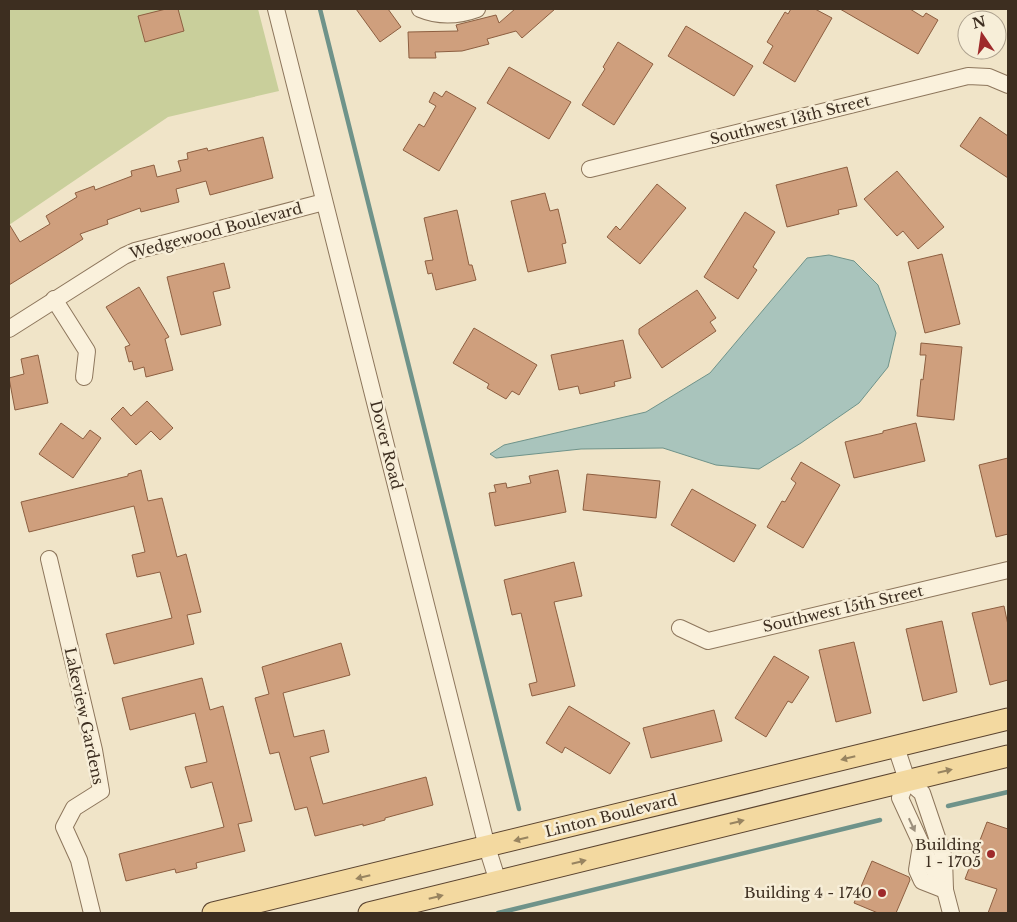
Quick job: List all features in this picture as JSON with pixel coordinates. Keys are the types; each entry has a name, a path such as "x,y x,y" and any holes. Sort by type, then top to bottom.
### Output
{"main road":[{"name":"Linton Boulevard","path":"213,913 1008,719"},
{"path":"369,913 1008,756"}],"street":[{"name":"Dover Road","path":"276,9 487,847 498,882"},
{"path":"420,9 444,15 466,13 477,9"},
{"name":"Southwest 13th Street","path":"590,169 968,76 989,77 1008,85"},
{"name":"Wedgewood Boulevard","path":"9,328 135,251 324,202"},
{"path":"54,299 87,351 84,377"},
{"name":"Lakeview Gardens","path":"49,559 94,750 101,791 74,808 64,827 79,860 92,913"},
{"name":"Southwest 15th Street","path":"680,628 708,641 1008,570"},
{"path":"896,747 907,780 922,793 944,858 945,890"},
{"path":"907,780 900,798 945,890 951,913"}],"green space":[{"path":"9,9 258,9 279,91 168,117 9,225"}],"water":[{"path":"829,255 854,261 878,285 896,333 888,367 859,403 759,469 716,465 663,448 581,449 496,458 490,454 504,445 646,412 710,373 807,258"}],"building":[{"path":"166,9 178,9 184,31 145,42 138,16"},
{"path":"356,9 388,9 401,27 380,42"},
{"path":"515,9 555,9 522,38 516,31 487,39 489,44 462,51 435,52 436,58 409,58 408,32 458,31 456,25 496,15 499,23"},
{"path":"791,9 815,9 832,18 795,82 763,63 773,46 767,42 785,12 788,14"},
{"path":"840,9 910,9 923,17 926,13 938,20 918,54"},
{"path":"686,26 753,66 734,96 668,56"},
{"path":"618,42 653,64 614,125 582,105 605,69 603,67"},
{"path":"509,67 571,102 549,139 487,103"},
{"path":"446,91 476,108 439,171 403,150 419,124 424,127 436,106 429,102 434,92 442,97"},
{"path":"980,117 1008,136 1008,178 960,146"},
{"path":"263,137 273,178 210,195 206,181 176,189 179,202 141,212 140,208 107,220 108,224 80,234 83,239 9,285 9,224 20,242 50,224 46,216 77,197 75,193 94,186 95,190 132,176 131,171 154,165 157,177 181,171 178,161 188,159 187,153 207,148 208,151"},
{"path":"847,167 857,206 838,210 839,214 787,227 776,185"},
{"path":"897,171 944,227 918,249 903,231 897,236 864,199"},
{"path":"657,184 686,208 640,264 607,237 616,226 620,230"},
{"path":"545,193 550,211 558,209 566,243 562,244 566,263 528,272 511,201"},
{"path":"457,210 469,265 472,265 476,280 436,290 432,273 428,274 425,261 433,260 424,218"},
{"path":"745,212 775,232 753,267 757,270 738,299 704,277"},
{"path":"942,254 960,324 925,333 908,262"},
{"path":"224,263 230,288 213,292 221,325 181,335 167,277"},
{"path":"139,287 169,337 165,339 173,370 146,377 144,367 134,370 132,361 129,362 125,347 130,345 106,307"},
{"path":"697,290 716,318 710,322 716,331 662,368 639,334 639,329"},
{"path":"474,328 537,365 519,395 512,391 506,399 487,388 489,384 453,363"},
{"path":"623,340 631,378 614,382 615,386 580,394 578,386 559,390 551,355"},
{"path":"921,343 962,347 954,420 917,416 926,355 920,355"},
{"path":"38,355 48,403 15,410 9,378 24,374 21,359"},
{"path":"147,401 173,428 160,440 151,431 136,445 111,419 123,407 131,416"},
{"path":"61,423 83,439 90,430 101,438 73,478 39,454"},
{"path":"916,423 925,461 854,478 845,442"},
{"path":"1008,458 1008,534 996,537 979,465"},
{"path":"801,462 840,485 803,548 767,527 782,501 785,502 796,483 791,479"},
{"path":"141,470 148,501 162,498 177,557 186,554 201,612 187,615 194,644 114,664 106,634 172,618 160,572 137,577 132,555 145,552 134,506 29,532 21,502 128,476 128,474"},
{"path":"558,470 566,512 495,526 489,493 496,492 494,485 506,483 507,488 531,483 529,476"},
{"path":"587,474 660,481 656,518 583,510"},
{"path":"692,489 756,525 734,562 671,525"},
{"path":"574,562 582,596 554,602 575,686 532,696 529,684 537,682 521,613 512,615 504,580"},
{"path":"1004,606 1008,625 1008,680 990,685 972,613"},
{"path":"942,621 957,692 923,701 906,629"},
{"path":"854,642 871,713 836,722 819,650"},
{"path":"341,643 350,675 283,693 294,737 324,730 329,752 310,757 323,804 426,777 433,805 363,826 363,824 315,836 307,807 295,810 279,752 270,754 255,698 269,694 262,667"},
{"path":"774,656 809,677 792,703 788,701 766,737 735,718"},
{"path":"202,678 210,710 223,706 252,821 238,824 245,851 196,863 197,868 176,873 175,869 126,881 119,854 224,827 212,782 191,788 185,767 207,762 195,713 130,730 122,698"},
{"path":"569,706 630,743 610,774 565,747 562,753 546,743"},
{"path":"714,710 722,741 651,758 643,728"},
{"name":"Building 1 - 1705","path":"987,822 1008,829 1008,913 988,913 997,889 965,879"},
{"name":"Building 4 - 1740","path":"872,861 909,877 910,880 896,913 878,913 854,903"}],"waterway":[{"path":"320,9 519,809"},
{"path":"948,806 1008,792"},
{"path":"498,913 880,820"}],"place":[{"name":"Building 1 - 1705","path":"991,854"},
{"name":"Building 4 - 1740","path":"882,893"}]}
